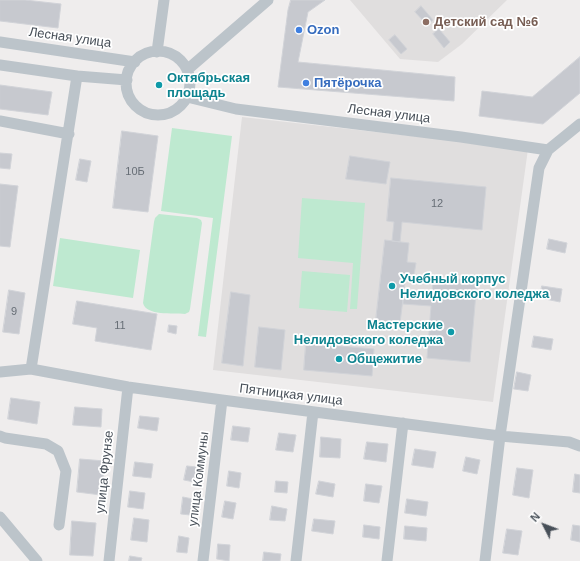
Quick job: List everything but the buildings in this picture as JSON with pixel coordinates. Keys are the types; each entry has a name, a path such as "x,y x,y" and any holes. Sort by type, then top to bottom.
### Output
{"street":[{"path":"157,52 164,0"},
{"path":"187,70 268,0"},
{"name":"Лесная улица","path":"0,42 135,62"},
{"path":"157,52 164,52 173,55 182,62 187,70 190,80 190,90 187,97 178,108 169,114 159,116 148,114 139,109 132,101 127,91 126,80 129,70 135,62 143,55 157,52"},
{"path":"0,65 78,76 126,80"},
{"path":"31,369 78,76"},
{"name":"Лесная улица","path":"187,97 236,109 461,137 548,150"},
{"path":"0,121 69,134"},
{"path":"485,561 500,436 539,168 548,150 580,124"},
{"name":"Пятницкая улица","path":"0,372 31,369 128,387 500,436 569,442 580,446"},
{"name":"улица Фрунзе","path":"109,561 128,387"},
{"name":"улица Коммуны","path":"203,561 222,400"},
{"path":"296,561 313,412"},
{"path":"387,561 403,423"},
{"path":"0,436 46,444 58,451 66,471 59,525"},
{"path":"0,517 37,561"}],"shaded area":[{"name":"Детский сад №6","path":"350,0 507,0 462,44 438,62 400,59"},
{"path":"242,117 528,149 493,402 213,370"}],"green space":[{"path":"172,128 232,136 206,337 198,336 213,218 161,211"},
{"path":"302,198 365,203 357,309 350,309 353,263 298,258"},
{"path":"159,214 197,218 201,220 202,223 190,309 189,312 185,314 154,312 145,307 143,303 154,222 155,218"},
{"path":"60,238 140,250 133,298 53,286"},
{"path":"302,271 350,275 347,312 299,308"}],"place":[{"name":"Детский сад №6","path":"426,22"},
{"name":"Ozon","path":"299,30"},
{"name":"Пятёрочка","path":"306,83"},
{"name":"Октябрьская площадь","path":"159,85"},
{"name":"Учебный корпус Нелидовского коледжа","path":"392,286"},
{"name":"Мастерские Нелидовского коледжа","path":"451,332"},
{"name":"Общежитие","path":"339,359"}]}
